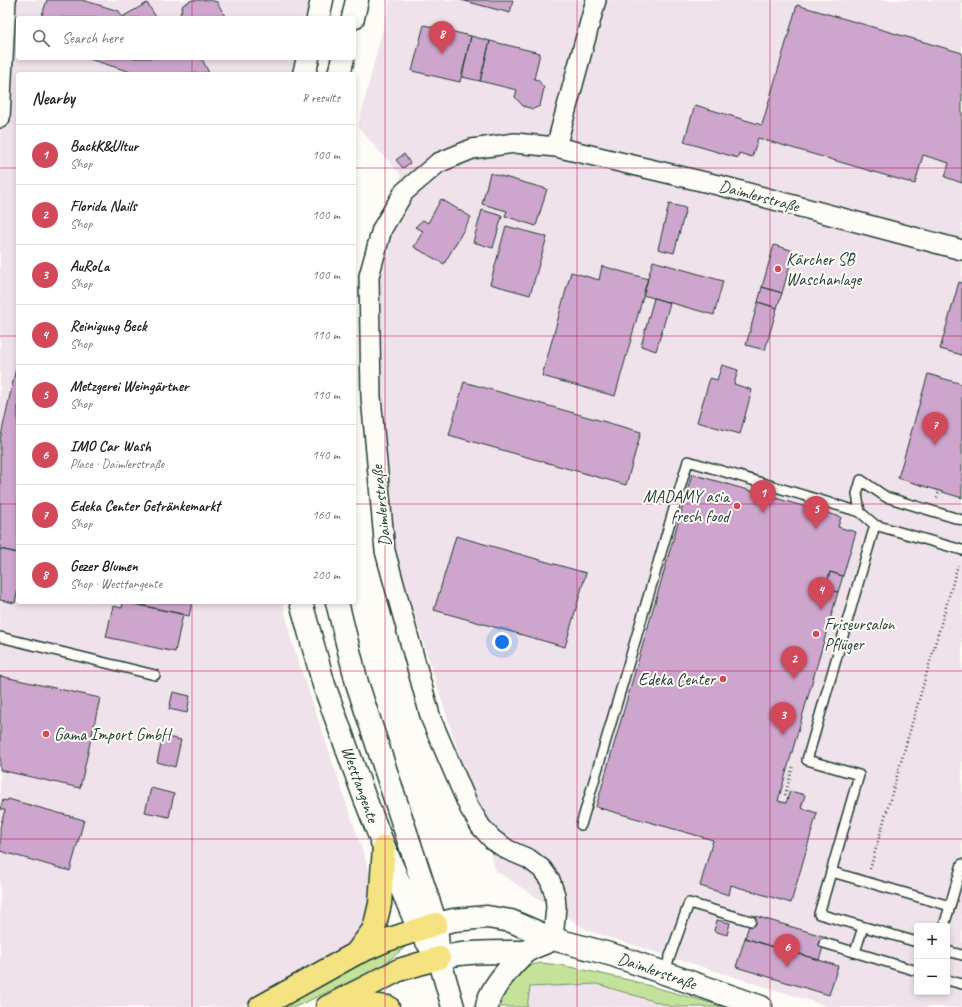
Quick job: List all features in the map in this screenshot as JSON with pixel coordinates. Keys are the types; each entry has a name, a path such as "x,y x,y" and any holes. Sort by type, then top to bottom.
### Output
{"highway":[{"path":"355,954 374,929 380,904 384,847"},
{"path":"260,1007 355,954 387,940 427,927"},
{"path":"327,1007 399,970 439,958"},
{"path":"334,1007 361,1005 388,1007"}],"main road":[{"path":"318,16 322,0"},
{"path":"353,16 357,0"},
{"path":"304,72 308,60"},
{"path":"340,72 342,60"},
{"name":"Westtangente","path":"302,604 324,685 384,847 427,927"},
{"name":"Westtangente","path":"337,604 357,683 427,927 439,958 454,1007"},
{"name":"Daimlerstraße","path":"427,927 454,920 487,917 511,921 553,939 612,955 761,1007"},
{"path":"487,1007 487,1000 498,981 525,952 553,939"},
{"path":"439,958 475,952 525,952"}],"street":[{"path":"0,118 6,0"},
{"path":"556,147 596,0"},
{"name":"Daimlerstraße","path":"553,939 556,907 555,895 550,880 542,869 493,840 481,827 469,807 430,719 385,551 371,396 369,276 382,229 404,192 438,164 472,149 515,143 556,147 722,186 962,250"}],"lane":[{"path":"581,825 688,461 860,512 875,525 961,554"},
{"path":"860,512 857,494 861,480 886,497 962,520"},
{"path":"875,525 807,760 859,775 819,914 914,941"},
{"path":"0,638 155,675"},
{"path":"945,923 962,864"},
{"path":"832,872 950,906"},
{"path":"664,974 689,903 750,921"},
{"path":"855,952 863,927"},
{"path":"824,943 914,970"},
{"path":"950,952 962,956"},
{"path":"950,981 962,984"}],"path":[{"path":"866,882 961,554"}],"shaded area":[{"path":"0,0 309,0 305,16 16,16 16,60 296,60 292,72 16,72 16,604 283,604 291,639 370,873 372,894 368,917 358,937 333,958 241,1007 0,1007"},
{"path":"390,0 962,0 962,1007 830,1007 589,931 496,871 388,526 376,275 401,175 358,127"},
{"path":"597,984 673,1007 527,1007 530,987"}],"green space":[{"path":"395,945 405,947 373,971 295,1007 271,1007"},
{"path":"540,963 561,965 629,980 725,1007 673,1007 597,984 530,987 527,1007 491,1007 519,970"}],"building":[{"path":"47,0 82,0 119,11 122,16 42,16"},
{"path":"192,0 210,0 217,2 225,16 180,16 183,5"},
{"path":"461,0 513,0 510,13"},
{"path":"147,3 155,16 124,16"},
{"path":"797,5 962,53 962,183 945,177 949,163 923,155 915,184 758,138 752,157 739,153 738,158 684,142 695,105 762,125"},
{"path":"424,25 471,36 460,82 412,71"},
{"path":"471,36 490,41 480,81 462,77"},
{"path":"490,41 540,53 534,79 538,80 544,88 540,106 533,109 523,106 515,97 517,90 480,81"},
{"path":"92,60 202,60 208,72 131,72"},
{"path":"404,154 410,163 403,168 396,160"},
{"path":"490,173 547,189 536,226 505,216 507,211 482,204"},
{"path":"441,199 471,217 444,264 414,247 423,231 415,227 423,220 428,223"},
{"path":"669,204 686,208 674,253 658,249"},
{"path":"482,210 502,216 493,248 473,242"},
{"path":"506,226 547,237 530,295 490,284"},
{"name":"Kärcher SB Waschanlage","path":"774,245 794,251 782,293 762,287"},
{"path":"653,261 723,281 714,315 643,295"},
{"path":"602,266 648,279 615,396 542,376 571,272 599,280"},
{"path":"959,282 962,283 962,355 940,349"},
{"path":"762,287 782,293 777,308 758,302"},
{"path":"654,298 670,303 656,351 641,346"},
{"name":"Kärcher SB Waschanlage","path":"758,302 777,308 765,350 746,345"},
{"path":"722,365 738,370 734,384 752,390 740,434 697,422 710,378 717,380"},
{"path":"16,368 16,553 0,549 0,440"},
{"path":"928,374 962,384 962,498 898,478"},
{"path":"464,382 641,432 626,485 449,435"},
{"name":"Edeka Center","path":"692,474 841,517 838,527 856,532 843,576 830,572 825,589 838,592 778,801 786,803 790,791 805,795 801,808 817,813 791,903 731,885 729,895 700,886 713,840 596,807"},
{"path":"456,536 586,573 565,647 434,610"},
{"path":"0,549 16,553 16,598 15,603 0,600"},
{"path":"830,572 843,576 838,592 825,589"},
{"path":"123,604 133,604 183,614 175,652 106,637 113,606 122,608"},
{"path":"136,604 192,604 189,616"},
{"name":"Gama Import GmbH","path":"0,676 100,698 80,788 0,770"},
{"path":"173,692 190,696 187,713 169,709"},
{"path":"163,736 181,740 175,767 157,762"},
{"path":"151,788 174,794 169,817 145,812"},
{"path":"8,799 84,820 70,871 0,851 0,827 5,810 0,809 3,800 7,801"},
{"path":"752,915 826,937 819,960 780,948 781,946 774,944 773,947 745,938"},
{"path":"717,920 730,923 727,935 714,931"},
{"path":"745,938 773,947 774,944 781,946 780,948 838,966 829,995 736,967"}],"place":[{"name":"Gezer Blumen","path":"442,54"},
{"name":"Kärcher SB Waschanlage","path":"778,269"},
{"name":"Edeka Center Getränkemarkt","path":"935,445"},
{"name":"MADAMY asia fresh food","path":"737,506"},
{"name":"BackK&Ultur","path":"763,513"},
{"name":"Metzgerei Weingärtner","path":"816,529"},
{"name":"Reinigung Beck","path":"821,610"},
{"name":"Friseursalon Pflüger","path":"816,634"},
{"name":"Edeka Center","path":"723,679"},
{"name":"Florida Nails","path":"794,679"},
{"name":"Gama Import GmbH","path":"46,734"},
{"name":"AuRoLa","path":"783,735"},
{"name":"IMO Car Wash","path":"787,967"}]}
